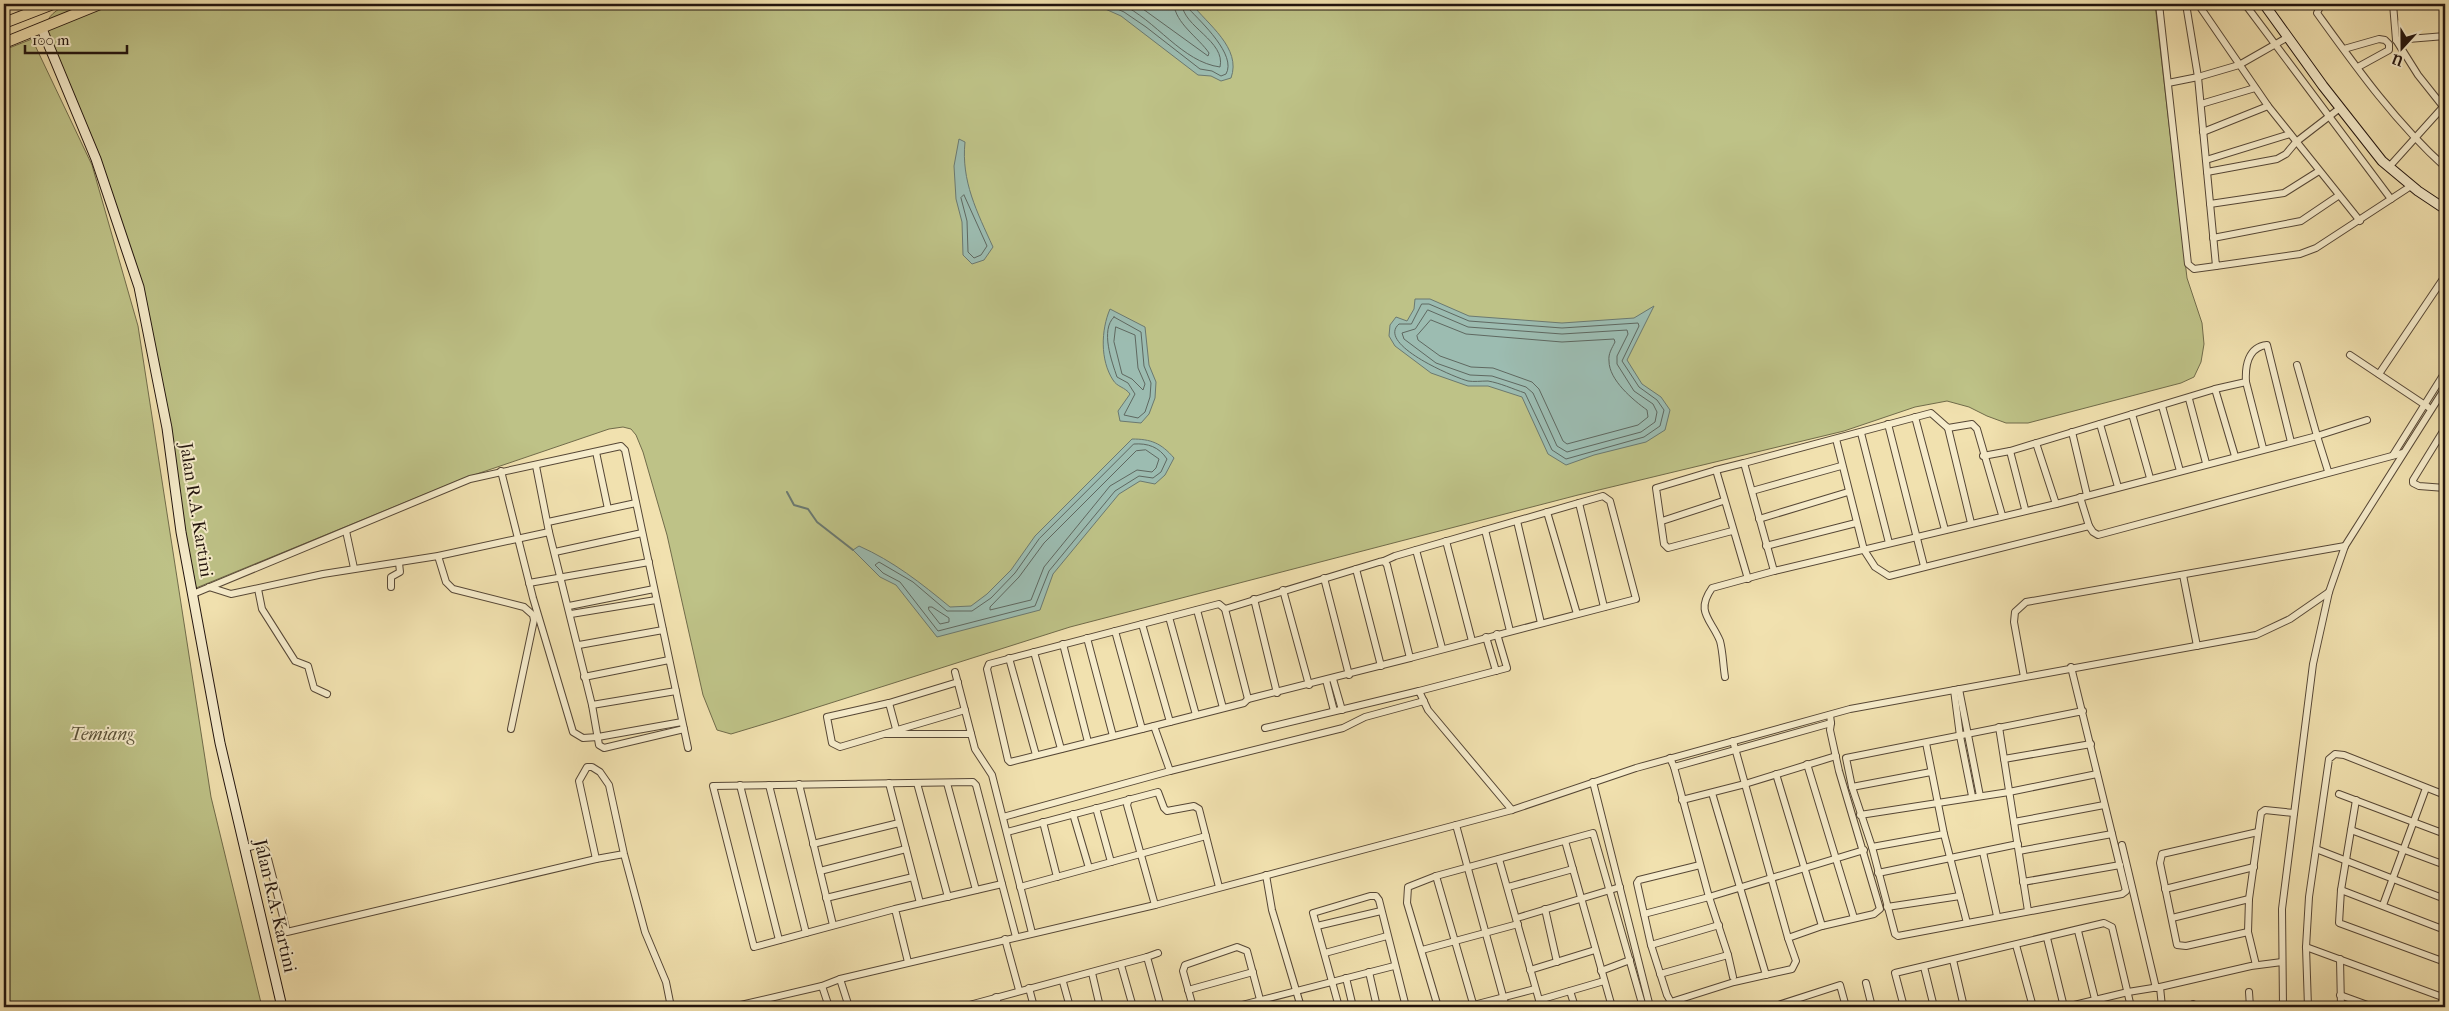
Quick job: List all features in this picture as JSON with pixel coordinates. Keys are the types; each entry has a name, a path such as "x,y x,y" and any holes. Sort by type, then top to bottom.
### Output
{"highway":[{"path":"4,23 53,4"},
{"path":"4,43 100,4"}],"main road":[{"path":"2264,4 2340,108 2389,167 2411,186 2445,209"},
{"name":"Jalan R.A. Kartini","path":"42,29 96,159 139,287 167,428 181,532 220,743 282,1007"}],"street":[{"path":"2159,4 2188,264 2194,269 2300,254 2316,248 2411,186"},
{"path":"2186,4 2201,104 2216,266"},
{"path":"2198,4 2268,106 2338,196 2360,221"},
{"path":"2245,4 2391,199"},
{"path":"2340,4 2321,5 2316,13 2382,101 2415,140 2445,167"},
{"path":"2389,167 2444,108 2418,75 2396,40 2393,4"},
{"path":"2396,40 2445,36"},
{"path":"2168,83 2198,78 2239,65 2288,37"},
{"path":"2344,49 2379,39 2385,40 2389,44 2389,50 2358,67"},
{"path":"2201,104 2255,88"},
{"path":"2203,132 2268,106"},
{"path":"2207,172 2277,159 2286,154 2296,142 2340,108"},
{"path":"2206,160 2290,134"},
{"path":"2210,204 2284,193 2319,171"},
{"path":"2213,238 2301,221 2338,196"},
{"path":"2379,374 2445,276"},
{"path":"2263,448 2246,382 2246,372 2250,357 2256,349 2267,345 2291,442"},
{"path":"2350,355 2431,409"},
{"path":"2297,365 2328,471"},
{"path":"2393,455 2445,372"},
{"path":"1983,456 2010,451 2189,399 2215,389 2246,382"},
{"path":"2283,1007 2282,909 2313,664 2329,592 2344,546 2445,388"},
{"path":"2215,389 2236,456"},
{"path":"2189,399 2206,463"},
{"path":"2162,406 2180,471"},
{"path":"1732,531 1668,548 1664,544 1656,488 1716,470 1861,433 1915,416 1933,414 1948,428 1971,523"},
{"path":"2132,414 2150,478"},
{"path":"1915,416 1944,530"},
{"path":"1725,676 1720,644 1704,613 1704,598 1712,588 2025,509 2056,504 2263,448 2317,436 2367,420"},
{"path":"1888,424 1924,566"},
{"path":"1948,428 1972,424 1976,429 2002,515"},
{"path":"2100,424 2118,487"},
{"path":"2445,428 2413,480 2413,483 2419,486 2445,487"},
{"path":"2072,432 2088,495"},
{"path":"1861,433 1889,543"},
{"path":"1836,439 1841,466 1864,550 1875,567 1889,576 2089,526"},
{"path":"2036,443 2056,504"},
{"path":"193,594 470,479 501,471 536,466 618,446 623,448 636,503 688,748"},
{"path":"2010,451 2025,509"},
{"path":"596,452 608,509"},
{"path":"2080,497 2089,526 2098,535 2403,452"},
{"path":"1744,463 1774,571"},
{"path":"536,466 549,532 556,552 571,614 600,745 604,748 683,726"},
{"path":"1752,491 1841,466"},
{"path":"1716,470 1732,531 1748,579"},
{"path":"501,471 529,582 573,732 583,738 683,726"},
{"path":"1759,519 1848,492"},
{"path":"1225,609 1283,590 1384,562 1446,541 1603,496 1606,496 1610,501 1636,599 1472,640 1349,675 1248,699 1244,703 1010,762 987,669 989,664 1009,658 1219,604 1225,609 1248,699"},
{"path":"1662,520 1724,501"},
{"path":"548,522 636,503"},
{"path":"1579,503 1604,607"},
{"path":"1547,512 1577,614"},
{"path":"1517,521 1542,623"},
{"path":"1766,546 1856,523"},
{"path":"1485,530 1510,631"},
{"path":"346,531 354,568"},
{"path":"210,587 231,594 354,568 438,556 549,532"},
{"path":"556,552 642,533"},
{"path":"1446,541 1472,640"},
{"path":"2024,677 2014,622 2015,612 2026,602 2344,546"},
{"path":"1416,550 1442,648"},
{"path":"438,556 446,582 453,589 524,607 533,615 534,620 511,729"},
{"path":"529,582 648,562"},
{"path":"1384,562 1387,566 1410,658"},
{"path":"391,587 391,577 400,572 399,563"},
{"path":"1356,569 1381,666"},
{"path":"2183,574 2196,646"},
{"path":"1324,578 1349,675"},
{"path":"258,589 262,609 295,661 308,666 314,688 327,694"},
{"path":"569,606 654,589"},
{"path":"1283,590 1309,685"},
{"path":"732,1007 822,986 840,979 908,962 1155,905 1456,825 1512,810 1670,758 1850,709 2071,667 2256,635 2272,629 2329,592"},
{"path":"1254,599 1277,693"},
{"path":"571,614 656,600"},
{"path":"1197,610 1223,708"},
{"path":"1169,617 1196,715"},
{"path":"1142,624 1170,722"},
{"path":"578,645 663,630"},
{"path":"1115,631 1142,729"},
{"path":"1265,728 1507,668 1498,634"},
{"path":"1486,637 1496,670"},
{"path":"1087,638 1113,736"},
{"path":"1063,644 1088,742"},
{"path":"1034,652 1061,749"},
{"path":"1009,658 1036,755"},
{"path":"584,677 669,660"},
{"path":"2071,667 2083,711 2126,891 2122,894 1898,936 1893,932 1872,847 1860,815 1846,758 2083,711"},
{"path":"956,672 975,749 992,775 1032,933"},
{"path":"1330,679 1342,710"},
{"path":"1330,679 1334,711"},
{"path":"958,682 889,703 826,718 832,743 835,746 965,710"},
{"path":"1957,689 1969,735 1980,796"},
{"path":"1957,689 1960,736 1972,796"},
{"path":"592,705 676,691"},
{"path":"1419,691 1428,710 1512,810"},
{"path":"1003,817 1170,770 1343,728 1365,716 1424,701"},
{"path":"889,703 896,729"},
{"path":"1788,938 1822,926 1874,914 1880,909 1836,756 1830,730 1830,715"},
{"path":"1674,767 1831,723"},
{"path":"1154,726 1170,770"},
{"path":"1999,727 2028,911"},
{"path":"882,734 971,734"},
{"path":"1700,865 1639,880 1637,887 1651,944 1671,1002 1733,982 1792,969 1795,966 1733,741"},
{"path":"1926,743 1944,834 1952,858 1967,923"},
{"path":"2004,760 2091,744"},
{"path":"2308,1007 2306,947 2309,897 2329,759 2335,754 2445,795"},
{"path":"1682,800 1745,784 1836,756"},
{"path":"1670,758 1709,897 1728,955 1733,978"},
{"path":"1807,764 1854,918"},
{"path":"596,859 579,781 580,775 587,767 592,767 600,772 609,785 624,854 645,932 666,982 671,1007"},
{"path":"1852,787 1931,772"},
{"path":"1776,774 1822,926"},
{"path":"1860,815 1972,796 2009,792 2097,774"},
{"path":"1002,884 895,909 754,947 713,786 973,782 976,785 1016,937"},
{"path":"1593,782 1650,1007"},
{"path":"917,783 948,897"},
{"path":"946,783 976,890"},
{"path":"799,784 833,926"},
{"path":"889,784 920,903"},
{"path":"740,785 779,940"},
{"path":"769,785 806,933"},
{"path":"2383,906 2426,788"},
{"path":"1006,832 1158,792 1167,811 1197,807 1219,887"},
{"path":"1712,792 1766,975"},
{"path":"2339,794 2445,834"},
{"path":"1129,799 1127,805 1155,905"},
{"path":"2356,800 2341,890 2339,923 2445,962"},
{"path":"2014,822 2104,805"},
{"path":"1096,808 1110,862"},
{"path":"2256,965 2248,932 2249,899 2261,814 2265,810 2294,813"},
{"path":"1073,814 1089,868"},
{"path":"1042,822 1057,877"},
{"path":"813,844 900,823"},
{"path":"1456,825 1506,1007"},
{"path":"2351,830 2445,865"},
{"path":"2248,932 2181,946 2177,945 2160,863 2162,854 2258,832"},
{"path":"1438,1007 1406,893 1408,887 1436,876 1593,833 1642,1007"},
{"path":"1872,847 1944,834"},
{"path":"1878,873 1983,852 2112,834"},
{"path":"1020,887 1206,836"},
{"path":"1565,841 1612,1007"},
{"path":"245,848 258,845 266,851 287,932 624,854"},
{"path":"2122,845 2162,1007"},
{"path":"820,871 906,849"},
{"path":"2316,849 2445,899"},
{"path":"1644,914 1709,897 1740,886 1864,850"},
{"path":"1983,852 1997,916"},
{"path":"1499,860 1540,1004 1570,991 1604,981"},
{"path":"2023,882 2120,865"},
{"path":"2165,889 2254,867"},
{"path":"1508,887 1573,869"},
{"path":"1266,875 1272,910 1301,1007"},
{"path":"826,898 913,876"},
{"path":"1436,876 1474,1006"},
{"path":"1422,950 1486,934 1545,908 1620,887"},
{"path":"2341,890 2445,930"},
{"path":"1339,1007 1314,911 1376,896 1406,1007"},
{"path":"1887,907 1960,896"},
{"path":"2172,918 2249,899"},
{"path":"1545,908 1557,962"},
{"path":"895,909 908,962"},
{"path":"1317,926 1381,911"},
{"path":"1904,1007 1895,974 2078,931 2104,923 2112,927 2131,1007"},
{"path":"1651,944 1718,925"},
{"path":"2078,931 2096,1004"},
{"path":"1324,952 1387,936"},
{"path":"2047,938 2065,1007 2096,1004 2128,992 2256,965 2282,962"},
{"path":"1005,939 1019,990"},
{"path":"2016,945 2033,1007"},
{"path":"1193,1007 1183,971 1185,965 1238,947 1247,951 1262,1004"},
{"path":"2306,947 2444,998 2440,1007"},
{"path":"1530,970 1595,950"},
{"path":"963,1007 1019,990 1063,982 1158,953"},
{"path":"1660,974 1728,955"},
{"path":"1148,957 1161,1007"},
{"path":"2340,959 2340,1007"},
{"path":"1601,971 1630,960"},
{"path":"1953,960 1964,1007"},
{"path":"1122,965 1132,1007"},
{"path":"1234,1007 1262,1004 1297,991 1394,966"},
{"path":"1924,967 1934,1007"},
{"path":"1188,990 1253,972"},
{"path":"1369,972 1378,1007"},
{"path":"1092,973 1100,1007"},
{"path":"1346,978 1353,1007"},
{"path":"840,979 849,1007"},
{"path":"1063,982 1070,1007"},
{"path":"1866,984 1872,1007"},
{"path":"1772,1007 1840,985 1846,1007"},
{"path":"822,986 829,1007"},
{"path":"1030,988 1034,1007"},
{"path":"1466,1007 1504,999 1535,989"},
{"path":"1570,991 1575,1007"},
{"path":"2248,1007 2249,992"},
{"path":"2340,995 2373,1007"},
{"path":"996,997 999,1007"}],"green space":[{"path":"69,4 2155,4 2187,278 2202,323 2204,344 2201,362 2194,377 2181,383 2028,423 2006,423 1969,407 1947,401 1915,407 1844,431 1578,495 1070,627 731,734 717,730 703,695 667,535 643,452 636,435 631,429 623,427 609,429 462,479 196,588 139,284 45,30 50,17 60,8"},
{"name":"Temiang","path":"32,39 92,165 138,326 211,797 262,1007 4,1007 4,50"}],"water":[{"path":"1094,4 1192,4 1214,28 1227,47 1232,57 1231,78 1221,81 1211,76 1198,75 1121,16"},
{"path":"959,139 965,142 965,170 971,196 993,247 984,260 972,264 963,255 962,222 956,199 954,166"},
{"path":"1415,299 1430,299 1469,316 1562,323 1634,318 1654,306 1627,360 1642,384 1661,397 1670,410 1665,430 1646,442 1594,455 1566,465 1548,454 1522,397 1488,386 1468,386 1431,373 1395,346 1389,336 1390,325 1396,317 1407,321 1414,309"},
{"path":"1110,309 1145,327 1149,365 1156,382 1155,398 1149,414 1141,423 1120,421 1118,411 1130,394 1115,382 1106,363 1103,345 1105,326"},
{"path":"1132,439 1155,443 1174,458 1165,475 1155,484 1140,481 1119,494 1053,574 1040,610 937,637 896,585 880,577 853,550 859,546 883,558 917,581 950,607 971,606 987,594 1011,570 1035,536"}],"waterway":[{"path":"787,492 794,505 808,509 817,522 853,550"}]}
